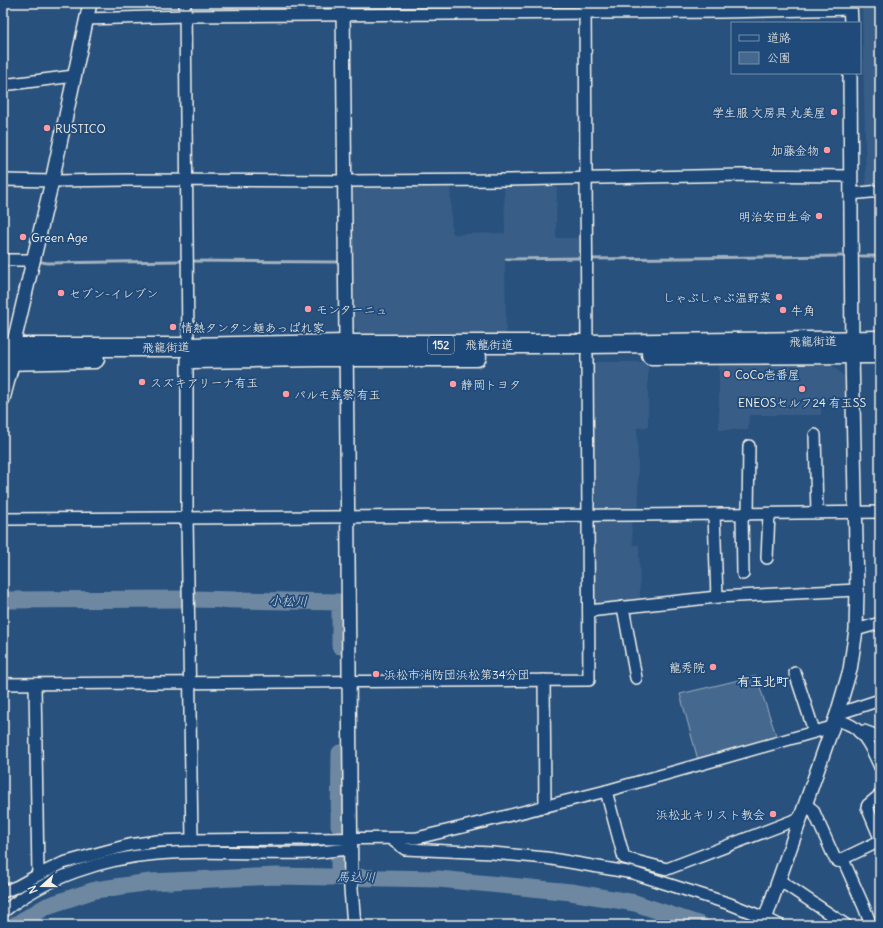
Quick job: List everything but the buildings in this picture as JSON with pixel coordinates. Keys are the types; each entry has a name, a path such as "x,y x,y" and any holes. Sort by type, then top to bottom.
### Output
{"highway":[{"name":"飛龍街道","path":"8,354 61,346 187,353 852,347 880,340"},
{"name":"飛龍街道","path":"852,347 880,354"}],"street":[{"path":"3,399 8,354 34,260 90,3"},
{"path":"185,3 187,518 192,840"},
{"path":"86,19 343,9 585,8 721,12 850,6 850,22"},
{"path":"3,684 70,682 190,683 589,680 585,8"},
{"path":"343,9 351,889 354,925"},
{"path":"764,921 835,720 850,670 856,630 850,194 850,74"},
{"path":"3,85 74,76"},
{"path":"3,180 345,181 509,180 741,175 850,176"},
{"path":"850,194 880,191"},
{"path":"3,260 34,260"},
{"path":"815,435 817,513"},
{"path":"743,574 749,446"},
{"path":"3,520 587,516 880,512"},
{"path":"714,514 717,598"},
{"path":"766,558 769,514"},
{"path":"589,611 717,598 856,590"},
{"path":"623,607 636,678"},
{"path":"856,630 880,623"},
{"path":"795,673 814,731"},
{"path":"544,680 545,807"},
{"path":"35,684 38,874"},
{"path":"3,912 33,891 73,873 114,861 156,854 308,853 351,844 392,839 417,838 606,791 814,731 880,700"},
{"path":"835,720 852,726 859,732 870,747 880,767"},
{"path":"859,732 864,731 880,736"},
{"path":"606,791 624,858 667,869 800,818"},
{"path":"880,795 867,807 880,838"},
{"path":"805,804 813,810 832,854 838,861 845,864 871,925"},
{"path":"392,839 405,849 492,853 546,858 633,873 696,892 764,921 779,925"},
{"path":"3,892 63,863 129,845 157,841 192,840 351,844"},
{"path":"838,861 880,842"},
{"path":"779,880 846,925"}],"shaded area":[{"path":"862,3 880,3 880,186 866,188"},
{"path":"450,182 452,232 454,234 505,233 504,184 557,183 556,238 583,238 583,257 505,257 506,335 364,337 352,327 351,186"},
{"path":"590,362 648,362 648,427 637,428 639,512 591,512"},
{"path":"719,364 831,364 845,377 845,398 821,399 821,415 749,415 748,430 719,430"},
{"path":"591,520 631,520 633,545 639,545 640,599 593,606"}],"green space":[{"path":"756,676 777,738 698,760 680,694"}],"waterway":[{"path":"590,259 844,256"},
{"path":"860,256 880,256"},
{"path":"506,259 583,258"},
{"path":"42,262 337,262"},
{"name":"小松川","path":"3,600 185,599"},
{"name":"小松川","path":"192,599 340,602 340,646"},
{"name":"小松川","path":"339,825 340,753"},
{"name":"小松川","path":"339,858 339,876"},
{"name":"馬込川","path":"15,925 47,906 95,890 150,882 276,876 439,879 571,892 635,903 701,925"}],"place":[{"name":"学生服 文房具 丸美屋","path":"834,112"},
{"name":"RUSTICO","path":"47,128"},
{"name":"加藤金物","path":"827,150"},
{"name":"明治安田生命","path":"819,216"},
{"name":"Green Age","path":"23,237"},
{"name":"セブン-イレブン","path":"61,293"},
{"name":"しゃぶしゃぶ温野菜","path":"779,297"},
{"name":"モンターニュ","path":"308,309"},
{"name":"牛角","path":"783,310"},
{"name":"情熱タンタン麺あっぱれ家","path":"173,327"},
{"name":"CoCo壱番屋","path":"727,374"},
{"name":"スズキアリーナ有玉","path":"142,382"},
{"name":"静岡トヨタ","path":"453,384"},
{"name":"ENEOSセルフ24 有玉SS","path":"802,389"},
{"name":"パルモ葬祭 有玉","path":"286,394"},
{"name":"龍秀院","path":"713,667"},
{"name":"浜松市消防団浜松第34分団","path":"376,674"},
{"name":"浜松北キリスト教会","path":"773,814"}],"district":[{"name":"有玉北町","path":"763,681"}]}
